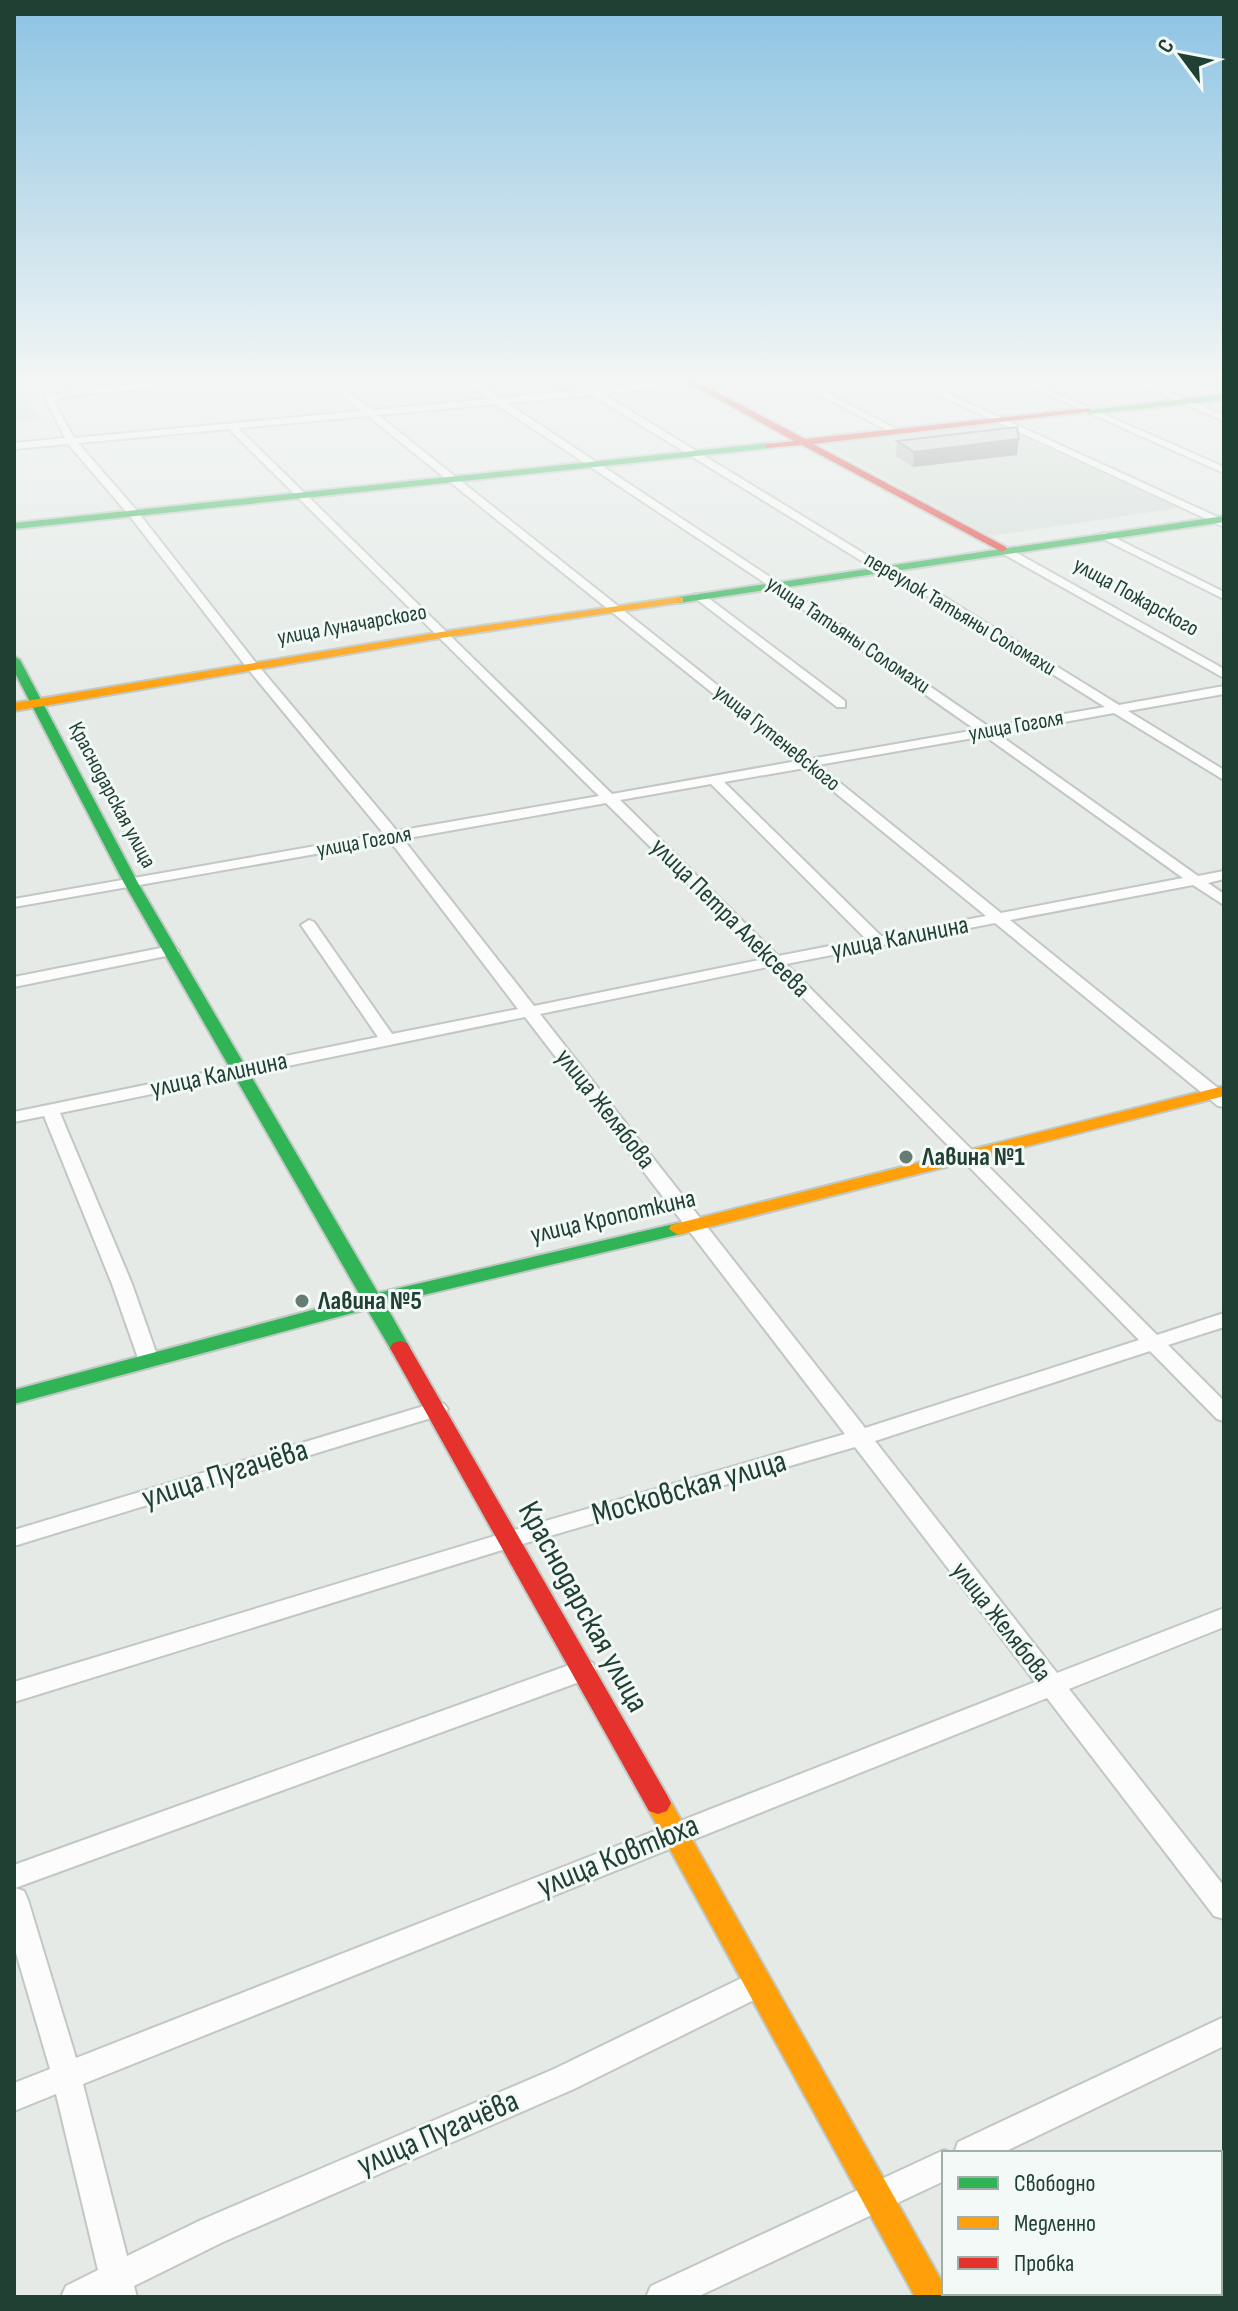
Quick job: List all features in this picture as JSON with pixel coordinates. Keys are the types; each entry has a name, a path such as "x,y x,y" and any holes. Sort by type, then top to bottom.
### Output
{"main road":[{"path":"14,526 367,487"},
{"name":"улица Пожарского","path":"887,487 1002,549"},
{"name":"улица Луначарского","path":"14,707 441,635 1002,549 1221,521"},
{"name":"Краснодарская улица","path":"14,660 131,883 511,1539 933,2297"},
{"name":"улица Кропоткина","path":"14,1397 375,1300 1221,1096"}],"street":[{"name":"улица Желябова","path":"110,487 252,666 394,837 1224,1907"},
{"name":"улица Петра Алексеева","path":"291,487 775,961 1224,1414"},
{"name":"улица Гутеневского","path":"464,487 1221,1096"},
{"name":"улица Татьяны Соломахи","path":"626,487 774,584 1224,901"},
{"name":"переулок Татьяны Соломахи","path":"748,487 882,569 937,597 1224,776"},
{"path":"1146,487 1221,521"},
{"path":"1105,536 1224,596"},
{"name":"улица Пожарского","path":"1002,549 1224,674"},
{"path":"699,596 841,704"},
{"name":"улица Гоголя","path":"14,903 1224,690"},
{"path":"713,779 878,942"},
{"name":"улица Калинина","path":"14,1117 775,961 1224,875"},
{"path":"309,925 388,1040"},
{"path":"14,982 171,951"},
{"path":"50,1109 122,1284 149,1361"},
{"name":"Московская улица","path":"14,1692 511,1539 859,1438 1224,1320"},
{"name":"улица Пугачёва","path":"14,1538 437,1409"},
{"name":"улица Ковтюха","path":"14,2097 1224,1617"},
{"path":"14,1877 584,1670"},
{"path":"14,1900 67,2077 119,2288"},
{"name":"улица Пугачёва","path":"77,2297 119,2288 212,2231 564,2079 758,1984"},
{"path":"973,2151 1224,2031"},
{"path":"662,2297 942,2166"}],"shaded area":[{"path":"901,487 1132,487 1178,508 991,536"}],"traffic: fast":[{"path":"14,526 384,487"},
{"path":"679,600 1224,519"},
{"path":"14,660 131,883 400,1348"},
{"path":"14,1397 375,1300 678,1229"}],"traffic: slow":[{"path":"14,707 441,635 679,600"},
{"path":"678,1229 1224,1091"},
{"path":"658,1803 933,2297"}],"traffic: jam":[{"path":"886,487 1002,549"},
{"path":"400,1348 658,1803"}],"place":[{"name":"Лавина №1","path":"906,1157"},
{"name":"Лавина №5","path":"302,1301"}]}
